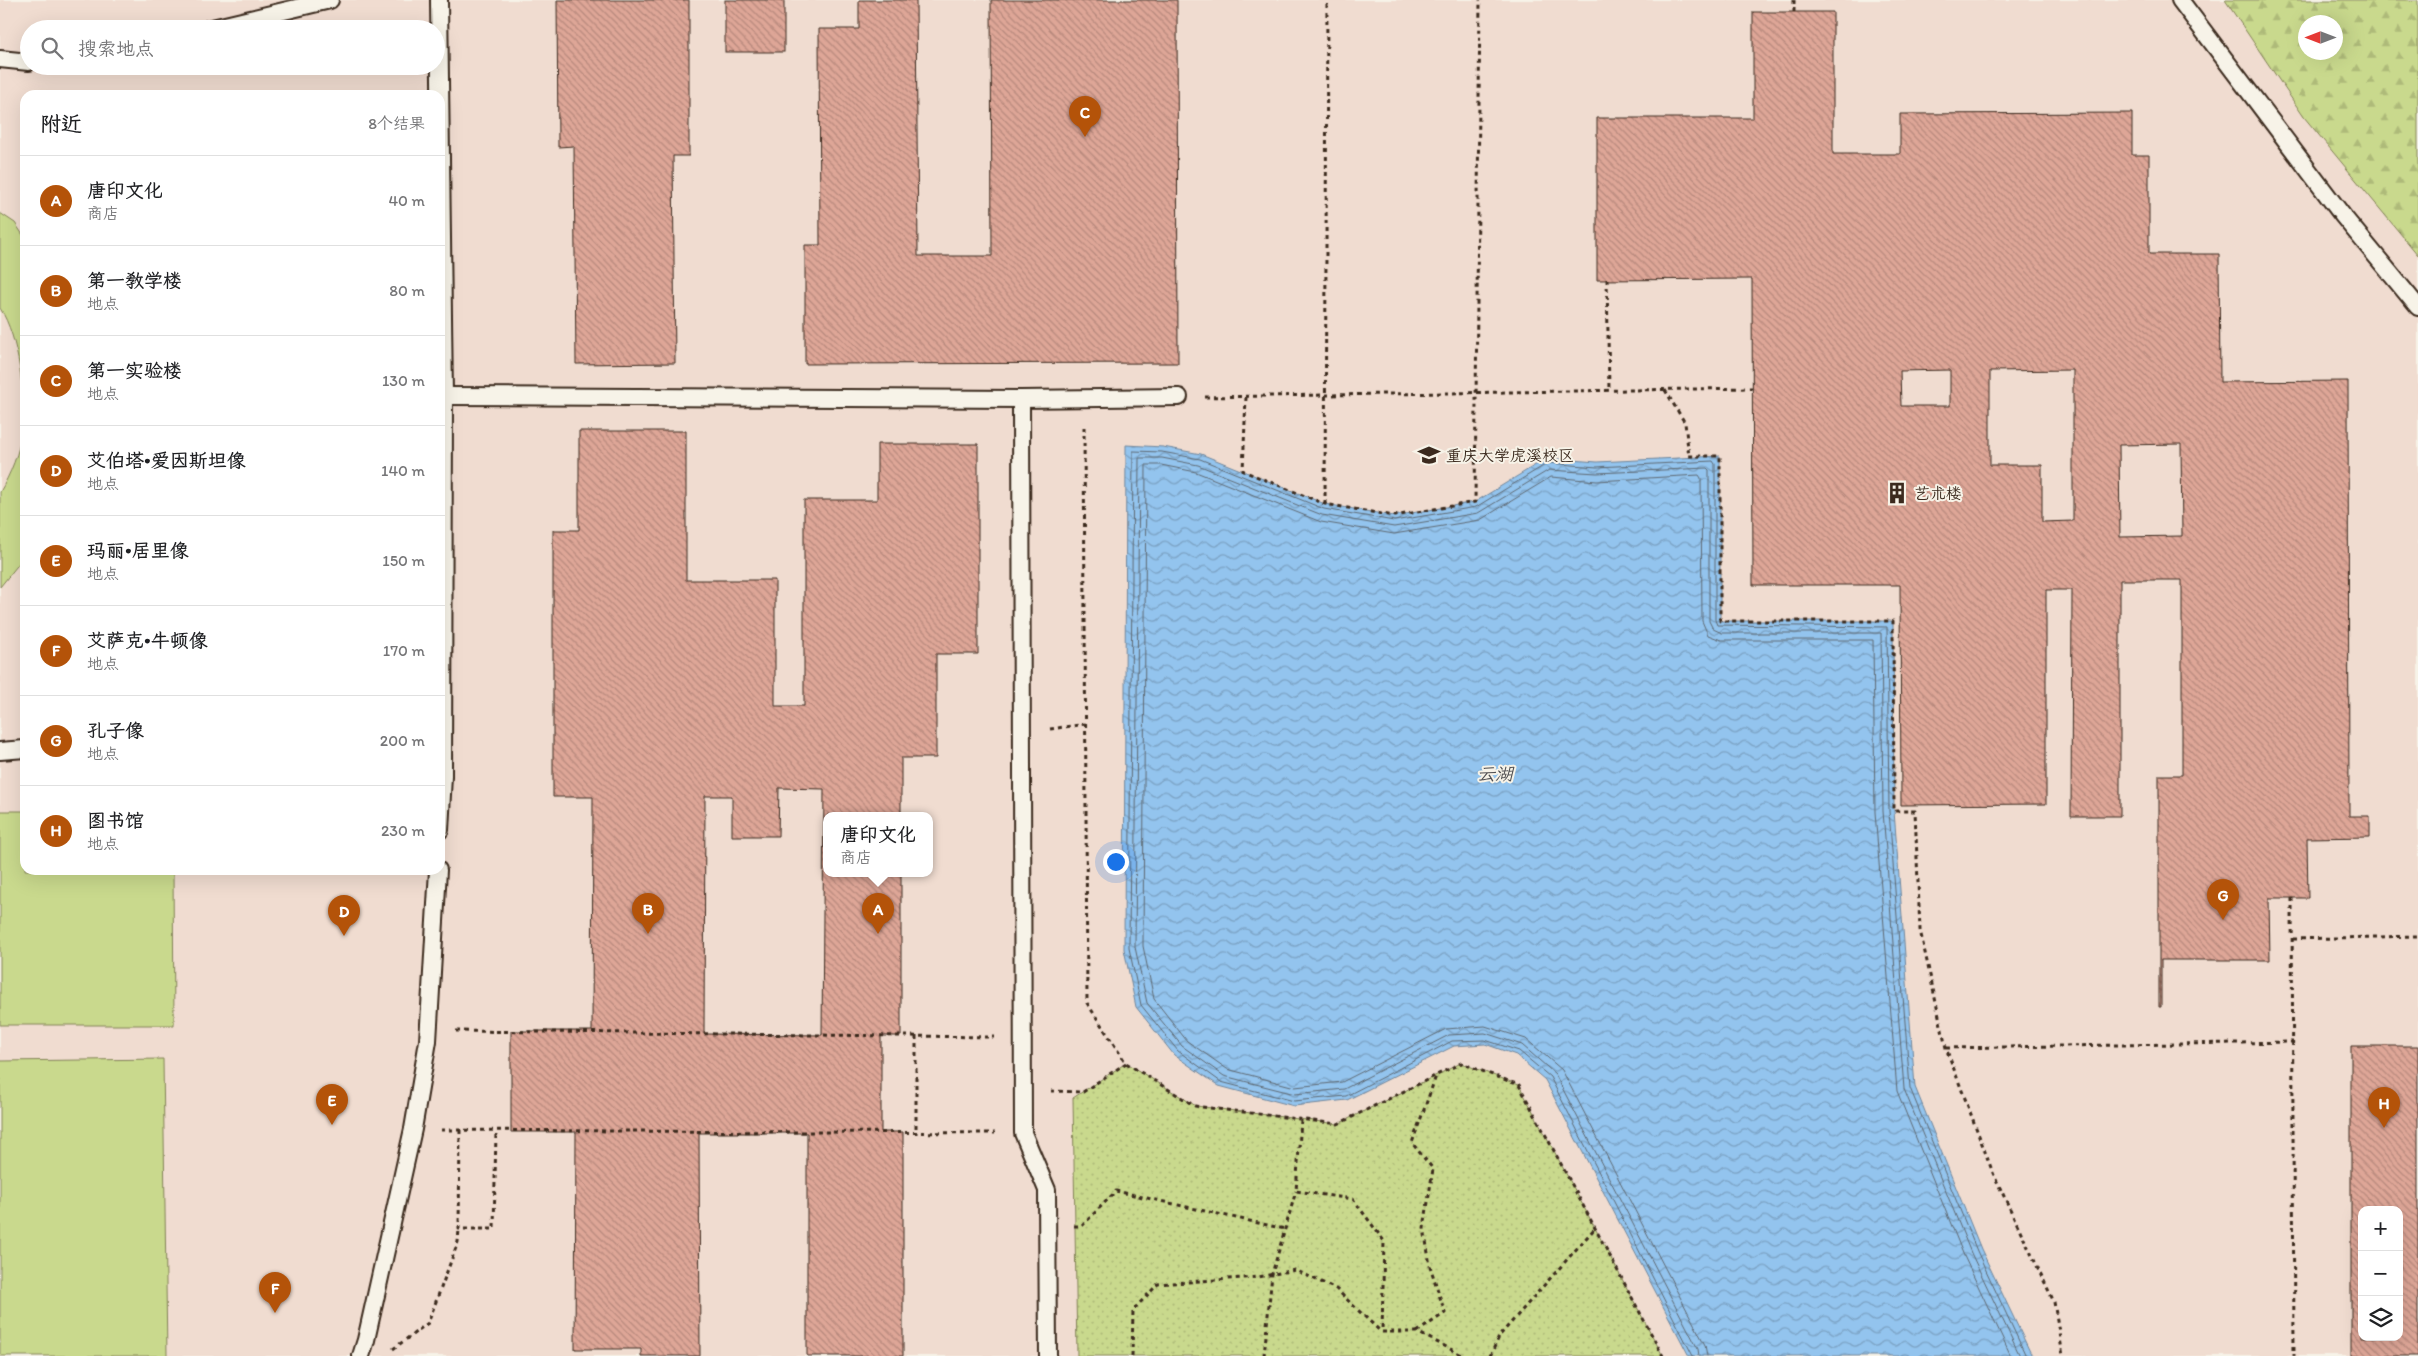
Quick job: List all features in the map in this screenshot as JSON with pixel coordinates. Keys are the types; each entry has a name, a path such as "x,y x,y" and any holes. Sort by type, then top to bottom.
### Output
{"lane":[{"path":"246,20 330,0"},
{"path":"440,0 440,20"},
{"path":"2180,0 2343,216 2418,307"},
{"path":"0,59 20,61"},
{"path":"441,75 441,90"},
{"path":"445,396 1020,399 1179,397"},
{"path":"1020,399 1023,1133 1048,1190 1048,1356"},
{"path":"0,751 20,749"},
{"path":"361,1356 414,1130 429,1031 438,875"}],"path":[{"path":"1325,504 1327,0"},
{"path":"1246,397 1242,471 1325,504 1394,516 1474,502 1480,0"},
{"path":"1794,0 1794,12"},
{"path":"1607,279 1609,390"},
{"path":"1179,397 1752,388"},
{"path":"1665,390 1685,423 1689,456 1720,456 1720,621 1893,621 1894,811 1915,811 1920,930 1946,1048 1992,1173 2054,1302 2063,1356"},
{"path":"1084,398 1087,1003 1126,1063 1196,1106 1338,1124 1461,1063 1519,1085 1663,1356"},
{"path":"1022,733 1086,724"},
{"path":"2292,898 2294,1356"},
{"path":"2293,939 2418,936"},
{"path":"429,1031 1022,1037"},
{"path":"916,1036 916,1134"},
{"path":"1946,1048 2293,1042"},
{"path":"1023,1091 1083,1092 1126,1063"},
{"path":"1417,1332 1445,1313 1430,1266 1424,1228 1433,1169 1412,1143 1436,1076"},
{"path":"1264,1356 1272,1274 1296,1191 1302,1120"},
{"path":"414,1130 916,1134 1023,1133"},
{"path":"393,1349 428,1323 458,1242 460,1130"},
{"path":"459,1229 494,1229 496,1130"},
{"path":"1048,1226 1082,1226 1116,1191 1285,1229"},
{"path":"1296,1191 1353,1198 1384,1241 1382,1332"},
{"path":"1490,1356 1500,1335 1595,1228"},
{"path":"1132,1356 1133,1310 1158,1284 1272,1274 1295,1270 1336,1290 1382,1332 1417,1332 1464,1356"}],"shaded area":[{"name":"重庆大学虎溪校区","path":"0,0 2418,0 2418,1356 0,1356"}],"green space":[{"path":"2225,0 2418,0 2418,255 2304,117"},
{"path":"0,213 15,223 20,230 20,368 7,320 0,308"},
{"path":"20,443 20,562 0,587 0,492 17,455"},
{"path":"0,811 20,811 20,875 173,875 174,1025 0,1025"},
{"path":"163,1059 167,1356 0,1356 0,1061"},
{"path":"1126,1063 1196,1106 1338,1124 1461,1063 1519,1085 1663,1356 1077,1356 1073,1098"}],"water":[{"name":"云湖","path":"1126,445 1163,447 1201,454 1325,504 1394,516 1475,502 1547,458 1597,462 1720,456 1720,621 1893,621 1894,811 1915,1087 1981,1249 2032,1356 1689,1356 1545,1080 1516,1055 1485,1044 1454,1046 1347,1100 1294,1106 1219,1086 1174,1055 1136,1007 1124,949"}],"building":[{"path":"557,0 689,0 689,156 673,156 675,363 576,364 574,146 558,147"},
{"path":"725,0 784,0 784,52 725,52"},
{"path":"859,0 916,0 918,256 992,256 991,0 1177,0 1178,363 805,364 805,245 820,245 819,29 859,29"},
{"name":"艺术楼","path":"1753,12 1833,12 1833,154 1900,154 1900,114 2132,113 2132,155 2149,155 2149,254 2219,254 2220,382 2348,381 2349,816 2370,816 2370,837 2307,838 2308,898 2269,898 2270,960 2161,960 2161,1007 2159,1007 2159,775 2182,775 2182,580 2120,580 2120,816 2071,816 2072,590 2046,590 2046,804 1901,805 1900,585 1753,585 1752,279 1597,280 1597,118 1753,118","holes":["1950,370 1950,406 1901,406 1900,371","2073,370 2073,521 2042,522 2042,465 1990,465 1990,371","2181,444 2182,536 2120,537 2119,445"]},
{"path":"579,431 686,431 686,580 775,580 775,706 804,706 804,500 877,500 877,444 978,444 978,654 936,654 936,758 901,758 901,812 824,812 824,789 779,788 778,836 732,836 732,796 705,796 704,1034 822,1035 823,877 901,877 901,1036 881,1036 881,1132 903,1132 903,1356 807,1356 807,1133 699,1133 700,1356 641,1356 641,1349 575,1349 576,1132 511,1132 511,1031 592,1031 593,797 553,797 553,530 579,530"},
{"path":"2351,1046 2418,1046 2418,1356 2351,1356"}],"place":[{"name":"第一实验楼","path":"1085,137"},
{"name":"重庆大学虎溪校区","path":"1429,455"},
{"name":"艺术楼","path":"1897,493"},
{"name":"孔子像","path":"2223,920"},
{"name":"第一教学楼","path":"648,934"},
{"name":"唐印文化","path":"878,934"},
{"name":"艾伯塔•爱因斯坦像","path":"344,936"},
{"name":"玛丽•居里像","path":"332,1125"},
{"name":"图书馆","path":"2384,1128"},
{"name":"艾萨克•牛顿像","path":"275,1313"}]}
